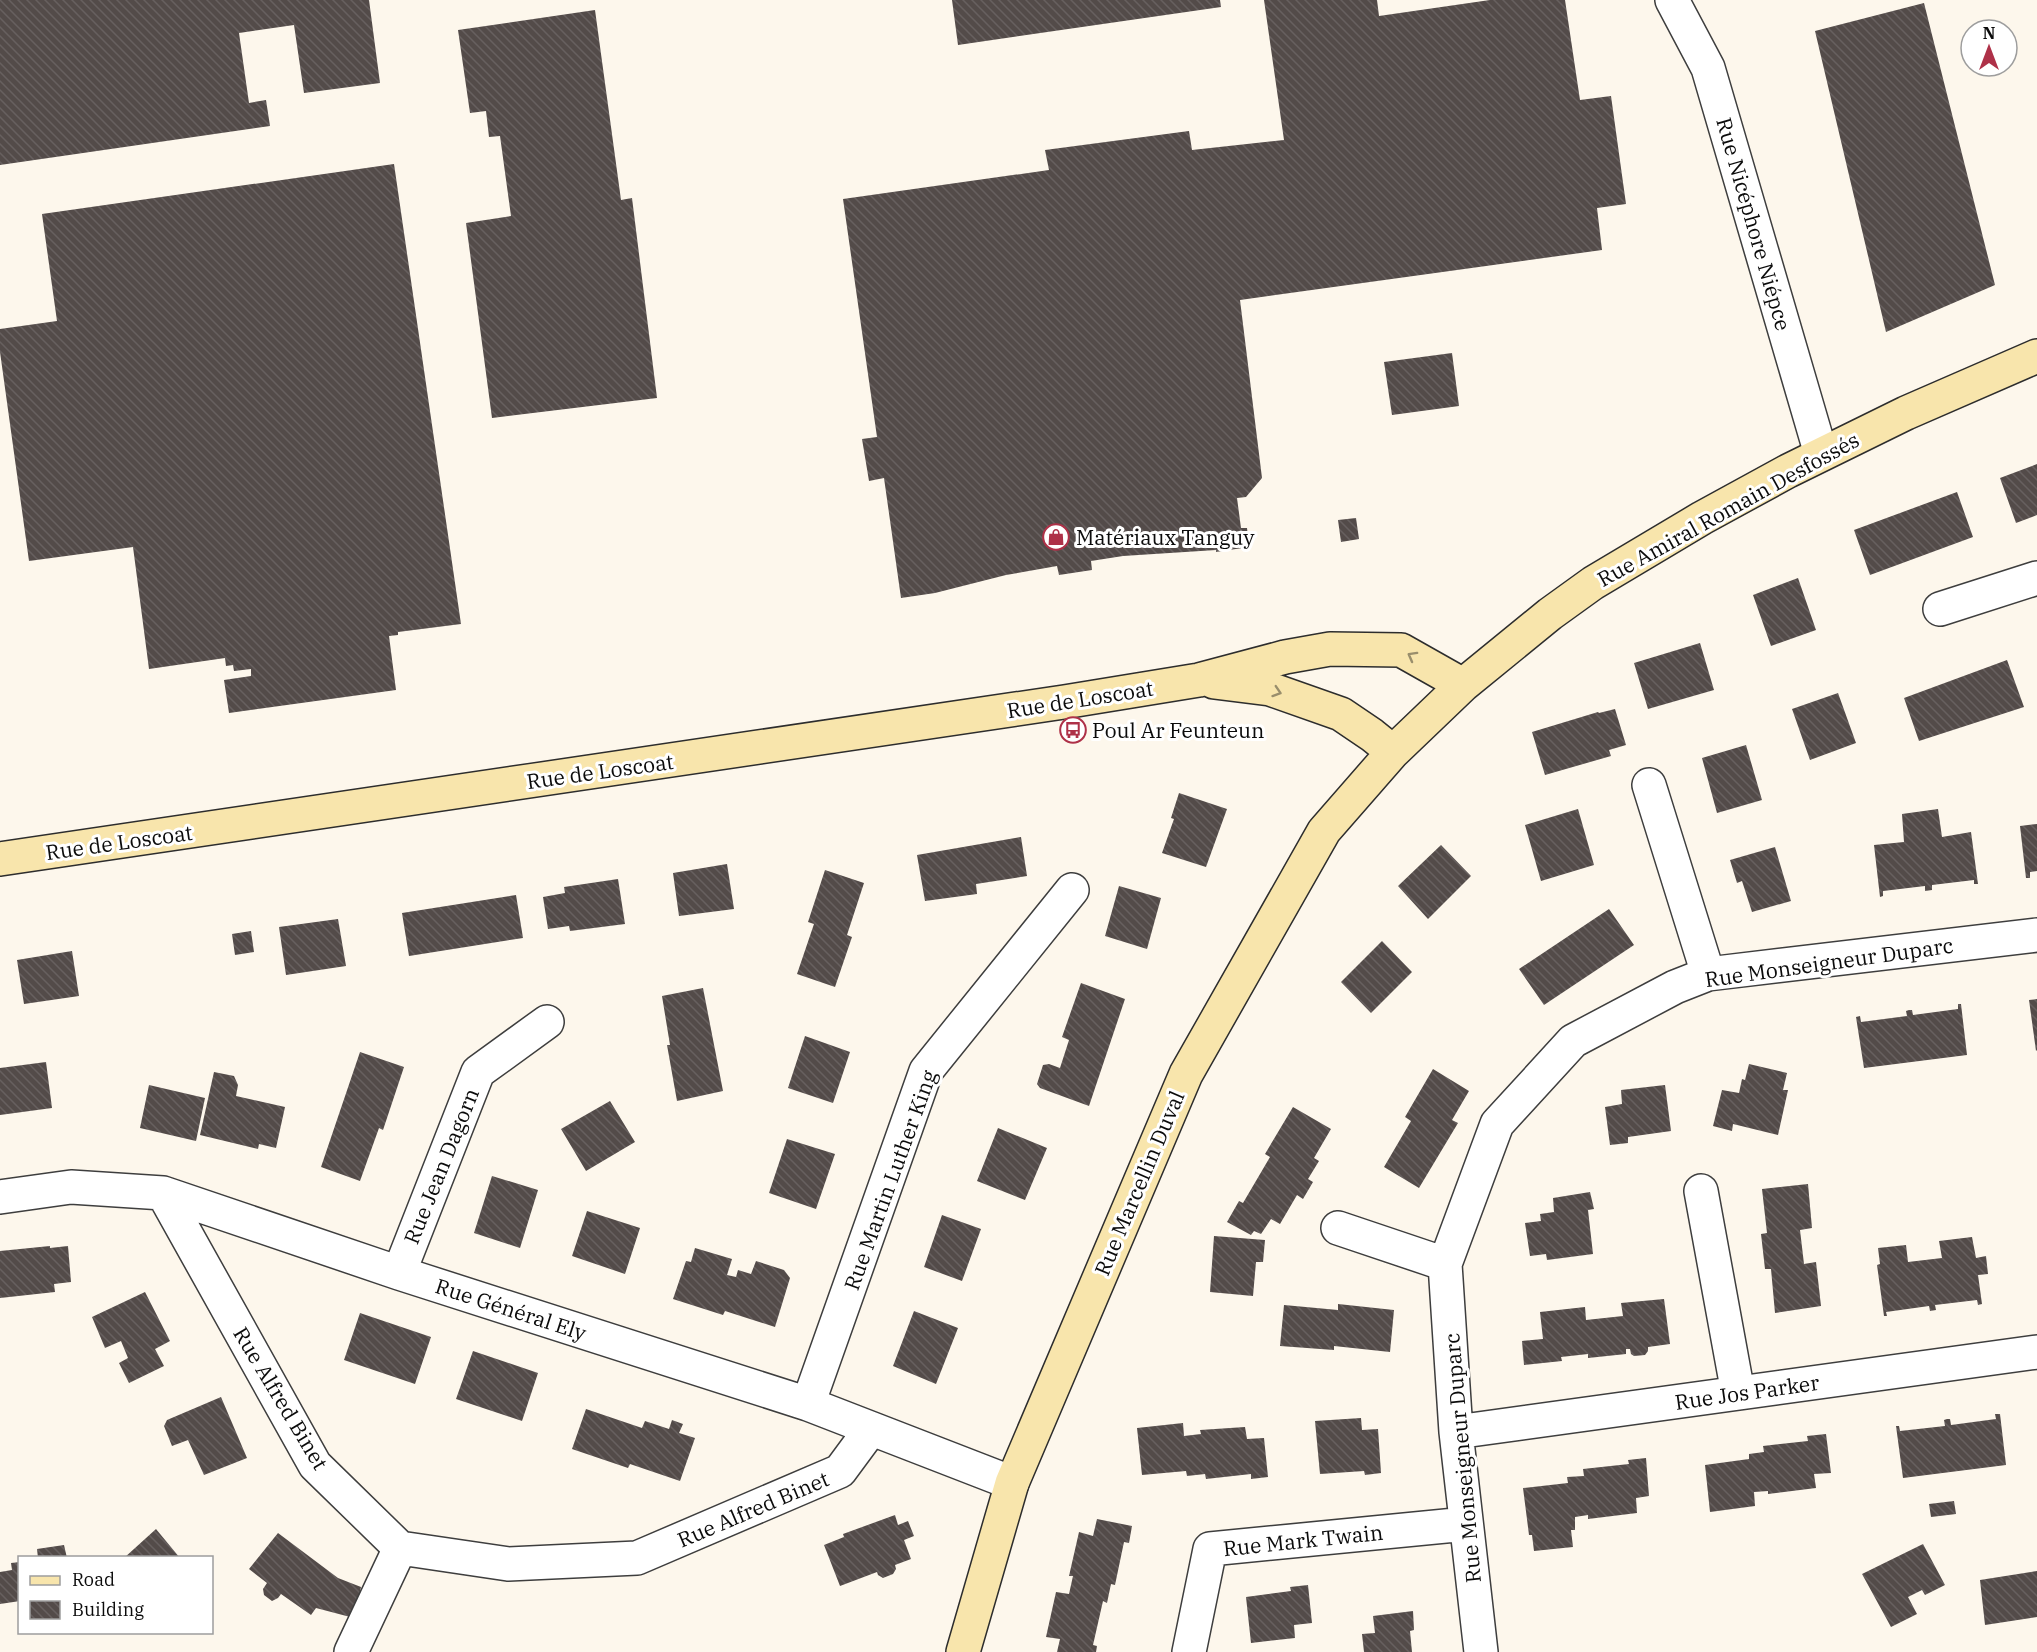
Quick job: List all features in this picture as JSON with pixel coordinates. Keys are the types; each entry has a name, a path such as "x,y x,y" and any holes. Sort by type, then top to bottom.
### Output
{"main road":[{"name":"Rue Amiral Romain Desfossés","path":"1393,753 1463,685 1550,614 1593,583 1702,518 1821,454 2037,356"},
{"name":"Rue de Loscoat","path":"0,859 897,728 1199,680 1285,657 1330,649 1401,650 1463,685"},
{"name":"Rue de Loscoat","path":"1199,680 1270,689 1341,714 1372,735 1393,753"},
{"name":"Rue Marcellin Duval","path":"963,1652 1012,1483 1186,1074 1324,831 1393,753"}],"street":[{"name":"Rue Nicéphore Niépce","path":"1672,0 1708,68 1821,454"},
{"path":"1940,609 2037,578"},
{"path":"1649,785 1708,974"},
{"name":"Rue Martin Luther King","path":"808,1404 926,1071 1072,890"},
{"name":"Rue Monseigneur Duparc","path":"1481,1652 1456,1432 1445,1264 1497,1124 1573,1041 1676,987 1708,974 2037,935"},
{"name":"Rue Jean Dagorn","path":"399,1273 478,1072 547,1022"},
{"name":"Rue Général Ely","path":"0,1197 71,1187 163,1193 399,1273 808,1404 1012,1483"},
{"path":"1701,1191 1738,1393"},
{"name":"Rue Alfred Binet","path":"163,1193 315,1465 400,1548 508,1564 637,1558 840,1471 871,1429"},
{"path":"1338,1228 1445,1264"},
{"name":"Rue Jos Parker","path":"1456,1432 2037,1352"},
{"name":"Rue Mark Twain","path":"1189,1652 1210,1549 1466,1524"},
{"path":"351,1652 400,1548"}],"building":[{"path":"0,0 369,0 380,83 304,93 294,25 239,33 249,103 266,100 270,126 0,165"},
{"path":"952,0 1220,0 1221,7 958,45"},
{"path":"1264,0 1377,0 1379,16 1490,0 1565,0 1580,100 1611,96 1626,204 1597,208 1602,250 1240,300 1262,478 1246,497 1237,498 1241,528 1247,528 1249,547 1216,552 1216,550 1123,556 1091,561 1092,570 1059,575 1057,566 1006,575 935,593 901,598 884,478 869,481 862,439 877,437 843,199 1049,170 1045,150 1189,131 1192,150 1284,140"},
{"path":"1924,3 1995,285 1886,332 1815,31"},
{"path":"595,10 621,200 632,198 657,398 492,418 466,223 511,216 500,136 489,137 486,111 470,113 458,30"},
{"path":"394,164 461,624 398,632 398,635 389,636 396,690 229,713 224,680 251,676 251,669 234,671 233,665 226,666 225,658 149,669 133,547 29,561 0,352 0,329 57,321 42,214"},
{"path":"1452,353 1459,406 1392,415 1384,362"},
{"path":"2037,464 2037,515 2016,523 2000,478"},
{"path":"1957,492 1973,537 1870,575 1854,530"},
{"path":"1356,518 1359,539 1341,542 1338,520"},
{"path":"1798,578 1816,630 1771,646 1753,595"},
{"path":"1700,643 1714,690 1648,709 1634,663"},
{"path":"2007,660 2024,707 1919,741 1904,698"},
{"path":"1838,693 1856,743 1810,760 1792,709"},
{"path":"1615,709 1626,745 1609,750 1611,756 1545,775 1532,732"},
{"path":"1746,745 1762,800 1717,813 1702,758"},
{"path":"1179,793 1227,809 1206,867 1162,853 1174,819 1171,818"},
{"path":"1578,809 1594,865 1541,881 1525,825"},
{"path":"1938,809 1942,837 1971,832 1978,884 1974,884 1974,880 1932,885 1932,890 1925,891 1925,886 1883,891 1883,896 1880,897 1874,845 1904,842 1902,814"},
{"path":"2037,824 2037,871 2030,872 2030,878 2026,878 2020,826"},
{"path":"1021,837 1027,876 976,884 977,894 925,901 917,855"},
{"path":"1441,845 1471,876 1428,919 1398,886"},
{"path":"1775,847 1791,901 1752,912 1742,881 1737,883 1730,860"},
{"path":"727,864 734,909 679,916 673,873"},
{"path":"825,870 864,883 847,935 852,937 835,987 797,974 814,924 808,922"},
{"path":"618,879 625,924 570,931 569,926 548,929 543,897 565,893 564,887"},
{"path":"1119,886 1161,898 1147,949 1105,936"},
{"path":"516,895 523,938 409,956 402,913"},
{"path":"1609,909 1634,945 1544,1005 1519,969"},
{"path":"338,919 346,966 286,975 279,927"},
{"path":"251,931 254,952 235,955 232,934"},
{"path":"1382,941 1412,972 1371,1013 1341,982"},
{"path":"72,951 79,996 24,1004 17,960"},
{"path":"1081,983 1125,999 1089,1106 1040,1088 1037,1084 1043,1065 1049,1064 1060,1068 1069,1040 1062,1037"},
{"path":"703,988 723,1091 677,1101 667,1045 670,1045 662,996"},
{"path":"2037,999 2037,1050 2036,1051 2029,1000"},
{"path":"1958,1004 1961,1004 1967,1055 1864,1068 1856,1017 1860,1016 1861,1022 1907,1016 1906,1011 1909,1010 1912,1010 1913,1015 1958,1009"},
{"path":"805,1036 850,1052 833,1103 788,1088"},
{"path":"360,1052 404,1067 383,1130 379,1128 360,1181 321,1167"},
{"path":"46,1062 52,1108 0,1115 0,1068"},
{"path":"1749,1064 1787,1073 1783,1090 1788,1090 1778,1135 1733,1124 1732,1131 1713,1126 1722,1090 1739,1093"},
{"path":"1433,1069 1469,1091 1452,1120 1458,1123 1419,1188 1384,1167 1411,1121 1405,1117"},
{"path":"214,1072 234,1076 238,1085 236,1096 285,1107 276,1148 259,1144 258,1149 200,1135"},
{"path":"149,1085 205,1098 196,1141 140,1128"},
{"path":"1665,1085 1671,1131 1628,1137 1628,1143 1610,1145 1605,1107 1622,1104 1621,1090"},
{"path":"610,1101 635,1142 586,1171 561,1129"},
{"path":"1293,1107 1331,1129 1314,1158 1319,1161 1308,1179 1313,1182 1303,1199 1297,1195 1280,1224 1271,1219 1261,1234 1254,1231 1251,1235 1227,1222 1239,1201 1243,1203 1270,1157 1265,1154"},
{"path":"998,1128 1047,1148 1025,1200 977,1181"},
{"path":"787,1139 835,1154 816,1209 769,1193"},
{"path":"492,1176 538,1190 520,1248 474,1233"},
{"path":"1808,1184 1812,1228 1800,1230 1804,1264 1816,1262 1821,1306 1775,1313 1771,1269 1765,1269 1761,1234 1767,1233 1762,1189"},
{"path":"1590,1192 1594,1209 1588,1210 1593,1254 1547,1260 1546,1254 1530,1256 1525,1223 1541,1221 1540,1214 1554,1212 1553,1198"},
{"path":"587,1211 640,1228 625,1274 572,1256"},
{"path":"942,1215 981,1229 962,1281 924,1267"},
{"path":"1214,1236 1265,1240 1263,1262 1256,1262 1253,1296 1210,1292"},
{"path":"1972,1237 1976,1258 1986,1256 1988,1274 1978,1275 1982,1304 1978,1305 1977,1300 1935,1305 1936,1310 1930,1311 1929,1306 1886,1312 1887,1316 1884,1316 1877,1265 1880,1264 1878,1248 1906,1245 1908,1262 1942,1258 1939,1241"},
{"path":"50,1246 50,1248 68,1246 71,1282 54,1284 55,1292 0,1298 0,1251"},
{"path":"695,1248 732,1259 727,1275 736,1277 738,1270 751,1274 756,1261 784,1270 790,1278 775,1327 725,1311 723,1315 673,1299 686,1261 691,1262"},
{"path":"145,1292 170,1341 155,1349 164,1366 129,1383 119,1363 128,1358 121,1341 105,1348 92,1317"},
{"path":"1664,1299 1670,1344 1648,1347 1645,1355 1634,1356 1630,1349 1626,1349 1626,1354 1588,1358 1588,1354 1561,1357 1562,1361 1524,1365 1522,1341 1543,1339 1540,1312 1585,1307 1586,1320 1623,1316 1621,1303"},
{"path":"1338,1304 1394,1310 1390,1352 1334,1346 1334,1350 1280,1346 1284,1305 1338,1310"},
{"path":"914,1311 958,1328 936,1384 893,1366"},
{"path":"360,1313 431,1337 415,1384 344,1360"},
{"path":"473,1351 538,1373 522,1421 456,1399"},
{"path":"221,1397 247,1458 204,1475 188,1440 172,1446 164,1426 167,1420"},
{"path":"586,1409 642,1428 645,1421 669,1429 672,1420 683,1424 679,1433 695,1438 680,1481 630,1464 628,1468 572,1449"},
{"path":"1995,1414 2000,1414 2006,1465 1903,1478 1896,1426 1899,1426 1900,1431 1945,1426 1944,1420 1947,1419 1950,1419 1951,1425 1996,1419"},
{"path":"1361,1418 1362,1430 1378,1429 1381,1473 1365,1475 1364,1471 1320,1474 1315,1421"},
{"path":"1183,1423 1184,1436 1201,1434 1200,1430 1245,1427 1247,1439 1264,1438 1268,1477 1251,1479 1251,1474 1206,1479 1205,1474 1187,1476 1186,1471 1142,1475 1137,1428"},
{"path":"1826,1434 1831,1473 1814,1474 1816,1488 1768,1494 1768,1491 1754,1492 1755,1506 1710,1512 1705,1465 1749,1459 1749,1454 1764,1452 1763,1446 1808,1441 1807,1436"},
{"path":"1646,1458 1649,1496 1636,1498 1637,1513 1588,1519 1588,1515 1575,1517 1575,1530 1571,1530 1573,1547 1534,1551 1532,1535 1529,1535 1523,1488 1568,1483 1567,1477 1584,1476 1583,1469 1629,1464 1628,1460"},
{"path":"1954,1501 1956,1514 1931,1517 1929,1504"},
{"path":"895,1515 898,1525 908,1521 914,1536 904,1540 911,1559 895,1565 896,1569 893,1574 883,1578 877,1572 840,1586 824,1545 844,1537 843,1534"},
{"path":"1097,1519 1132,1526 1129,1543 1124,1542 1115,1585 1111,1584 1107,1603 1103,1601 1093,1645 1097,1646 1096,1652 1057,1652 1060,1639 1046,1637 1056,1592 1069,1594 1073,1576 1069,1576 1079,1532 1093,1536"},
{"path":"156,1529 178,1556 126,1556"},
{"path":"278,1533 338,1578 361,1587 354,1618 316,1608 311,1615 281,1594 272,1601 264,1595 263,1589 267,1583 249,1569"},
{"path":"1923,1544 1945,1585 1925,1595 1922,1590 1908,1597 1917,1614 1891,1627 1862,1574"},
{"path":"64,1545 67,1556 38,1556 37,1549"},
{"path":"18,1562 18,1601 0,1604 0,1572 12,1570 11,1563"},
{"path":"2037,1571 2037,1617 1985,1625 1980,1580"},
{"path":"1308,1585 1312,1623 1294,1625 1295,1638 1251,1643 1246,1597 1291,1591 1290,1587"},
{"path":"1413,1611 1414,1630 1410,1631 1412,1652 1364,1652 1362,1634 1375,1633 1373,1616"}],"place":[{"name":"Matériaux Tanguy","path":"1056,537"},
{"name":"Poul Ar Feunteun","path":"1073,730"}]}
